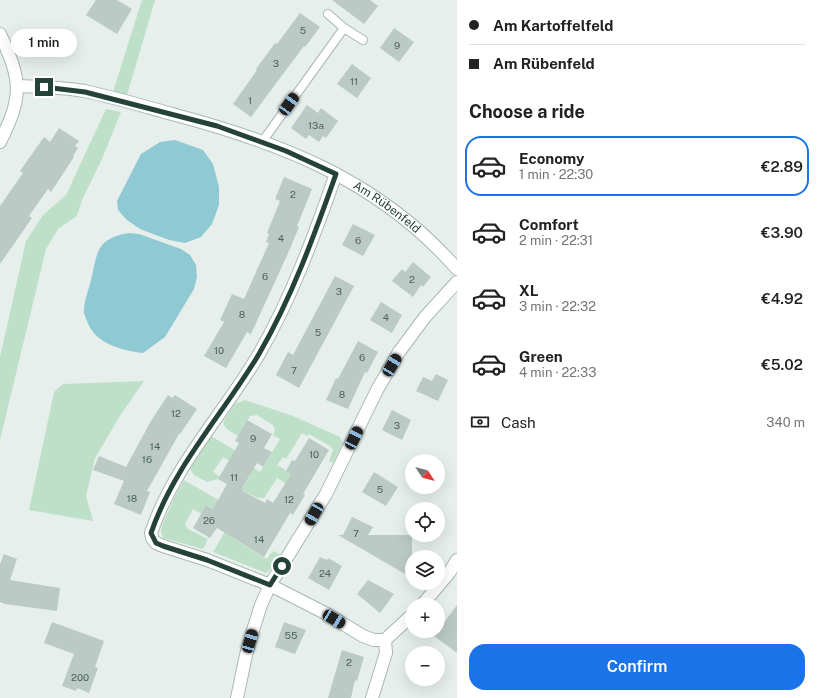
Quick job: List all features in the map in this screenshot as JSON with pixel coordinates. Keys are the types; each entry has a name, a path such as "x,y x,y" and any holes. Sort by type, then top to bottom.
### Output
{"street":[{"path":"0,34 13,62 18,86 14,113 0,142"},
{"name":"Am Rübenfeld","path":"18,86 58,88 85,92 193,120 286,151 336,174 376,197 415,227 435,245 457,269"},
{"path":"336,174 304,264 283,311 259,355 234,393 198,442 173,484 151,533 152,538 156,543 207,560 270,585 325,613 363,636 374,640 385,640 405,621"},
{"path":"237,698 246,655 254,627 261,605 270,585 326,494 377,390 399,352 424,317 457,282"},
{"path":"428,598 449,573 457,560"},
{"path":"372,698 386,653 385,640"}],"lane":[{"path":"328,14 344,28 363,40"},
{"path":"262,142 344,28"}],"green space":[{"path":"142,0 155,0 127,95 113,92"},
{"path":"106,109 121,112 102,159 82,200 77,216 58,229 46,249 0,440 0,357 26,241 43,215 66,195"},
{"path":"144,381 120,416 95,458 86,496 93,521 29,510 54,392 63,384"},
{"path":"245,400 293,416 340,437 343,443 333,463 329,461 333,450 330,446 309,434 307,436 302,433 286,459 283,457 277,465 305,482 299,492 277,478 264,498 252,496 241,490 251,474 223,457 213,472 219,476 218,479 207,482 194,475 190,469 211,436 249,459 254,468 260,472 280,439 273,435 275,430 273,425 257,415 250,416 238,436 225,427 223,422 235,404"},
{"path":"184,480 229,506 224,515 207,505 201,514 193,509 185,524 188,529 208,539 203,549 163,538 161,532 162,525"},
{"path":"237,511 234,539 267,559 274,551 281,555 272,568 266,573 213,552"}],"water":[{"path":"175,140 203,150 213,164 219,187 219,205 212,224 201,237 185,243 169,240 140,229 127,220 118,210 117,201 141,154 160,142"},
{"path":"129,233 139,234 181,249 190,255 196,265 197,277 194,289 165,337 143,353 118,348 102,340 91,329 84,313 84,306 95,261 100,248 110,239"}],"building":[{"path":"96,0 117,0 132,9 117,34 86,15"},
{"path":"332,0 370,0 378,6 364,24"},
{"path":"300,13 320,27 251,117 233,104 275,43 277,44"},
{"path":"394,28 414,42 399,62 380,48"},
{"path":"352,64 371,78 357,98 337,84"},
{"path":"307,105 318,113 321,108 338,121 326,138 323,136 319,142 309,135 306,139 291,128"},
{"path":"59,128 79,141 75,146 78,148 73,156 74,157 51,192 48,189 29,216 32,218 0,264 0,206 23,173 20,171 44,137 50,142"},
{"path":"284,177 312,189 289,251 251,334 247,332 226,368 204,356 224,322 220,320 232,294 244,299 269,243 266,242 269,234 267,233 280,201 275,199"},
{"path":"353,224 375,235 363,256 342,245"},
{"path":"413,262 431,277 423,287 421,285 413,297 392,281 402,269 405,272"},
{"path":"335,276 354,286 299,388 276,375 288,352 293,355"},
{"path":"381,302 402,315 392,333 370,320"},
{"path":"358,341 378,352 367,373 365,372 348,409 326,400 336,378 338,379"},
{"path":"436,374 448,380 438,401 416,391 423,377 432,381"},
{"path":"168,395 172,398 175,395 197,409 179,434 147,491 150,492 141,515 114,504 124,481 93,470 99,456 126,467 151,421"},
{"path":"392,410 411,420 402,440 382,430"},
{"path":"247,420 272,434 264,448 272,452 263,467 257,463 241,490 265,503 267,499 273,503 291,474 286,471 292,460 295,461 309,438 329,450 303,494 305,495 293,515 290,513 264,557 217,528 210,538 193,528 206,505 213,509 227,484 218,479 239,443 235,441"},
{"path":"374,472 398,487 386,506 362,492"},
{"path":"352,517 373,527 368,535 405,535 405,542 412,542 412,550 405,550 405,574 338,535 343,535"},
{"path":"4,554 17,559 10,580 60,588 57,611 0,602 0,564"},
{"path":"320,557 327,560 328,558 342,566 329,590 308,578"},
{"path":"368,580 394,594 380,613 357,594"},
{"path":"457,605 457,653 437,638 445,638 445,621"},
{"path":"52,622 104,641 95,667 98,668 89,693 77,688 76,691 62,686 74,654 44,643"},
{"path":"284,622 306,630 295,654 275,647"},
{"path":"342,650 364,657 357,681 355,680 351,698 328,698"}],"route":[{"path":"44,87 85,92 217,126 286,151 336,174 304,264 283,311 259,355 234,393 198,442 173,484 151,533 152,538 156,543 207,560 270,585 282,566"}]}
